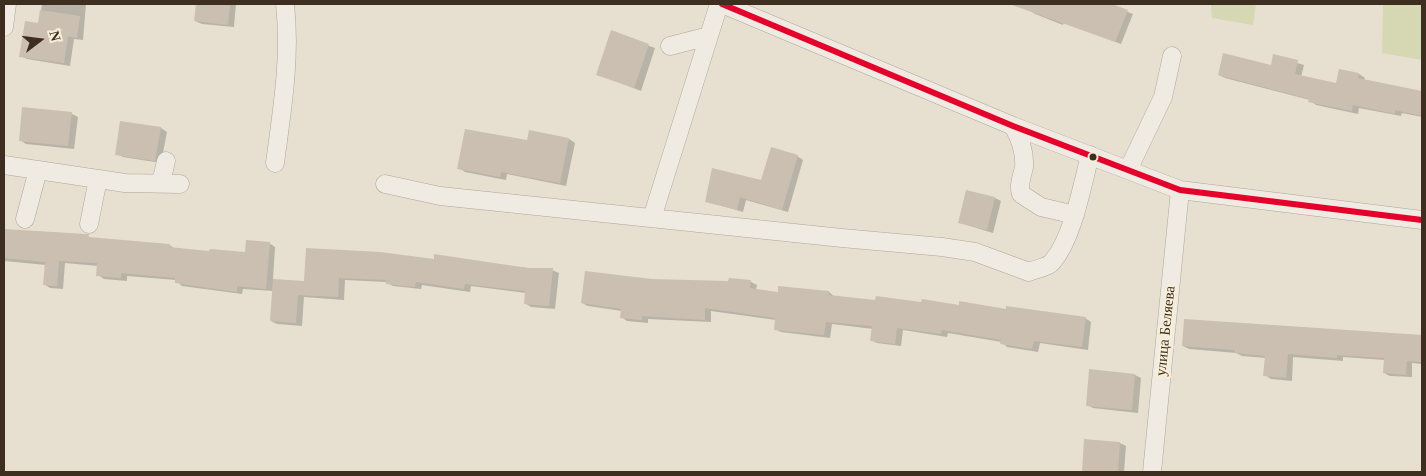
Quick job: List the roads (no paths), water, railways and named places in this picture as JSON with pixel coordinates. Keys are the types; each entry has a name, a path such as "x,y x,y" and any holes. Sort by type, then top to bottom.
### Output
{"street":[{"path":"4,26 7,4"},
{"path":"275,163 286,73 288,28 285,4"},
{"path":"652,218 709,36 721,4 1013,126 1180,190 1422,220"},
{"path":"670,46 709,36"},
{"path":"1128,170 1163,97 1172,56"},
{"path":"1013,126 1023,155 1024,166 1020,184 1021,194 1042,206 1075,215"},
{"path":"385,184 440,196 942,247 975,252 1029,272 1052,263 1075,215 1090,156"},
{"path":"161,184 166,161"},
{"path":"4,165 38,170 63,167 98,179 125,183 180,184"},
{"path":"25,219 38,170"},
{"path":"89,224 98,179"},
{"name":"улица Беляева","path":"1152,472 1180,190"}]}
